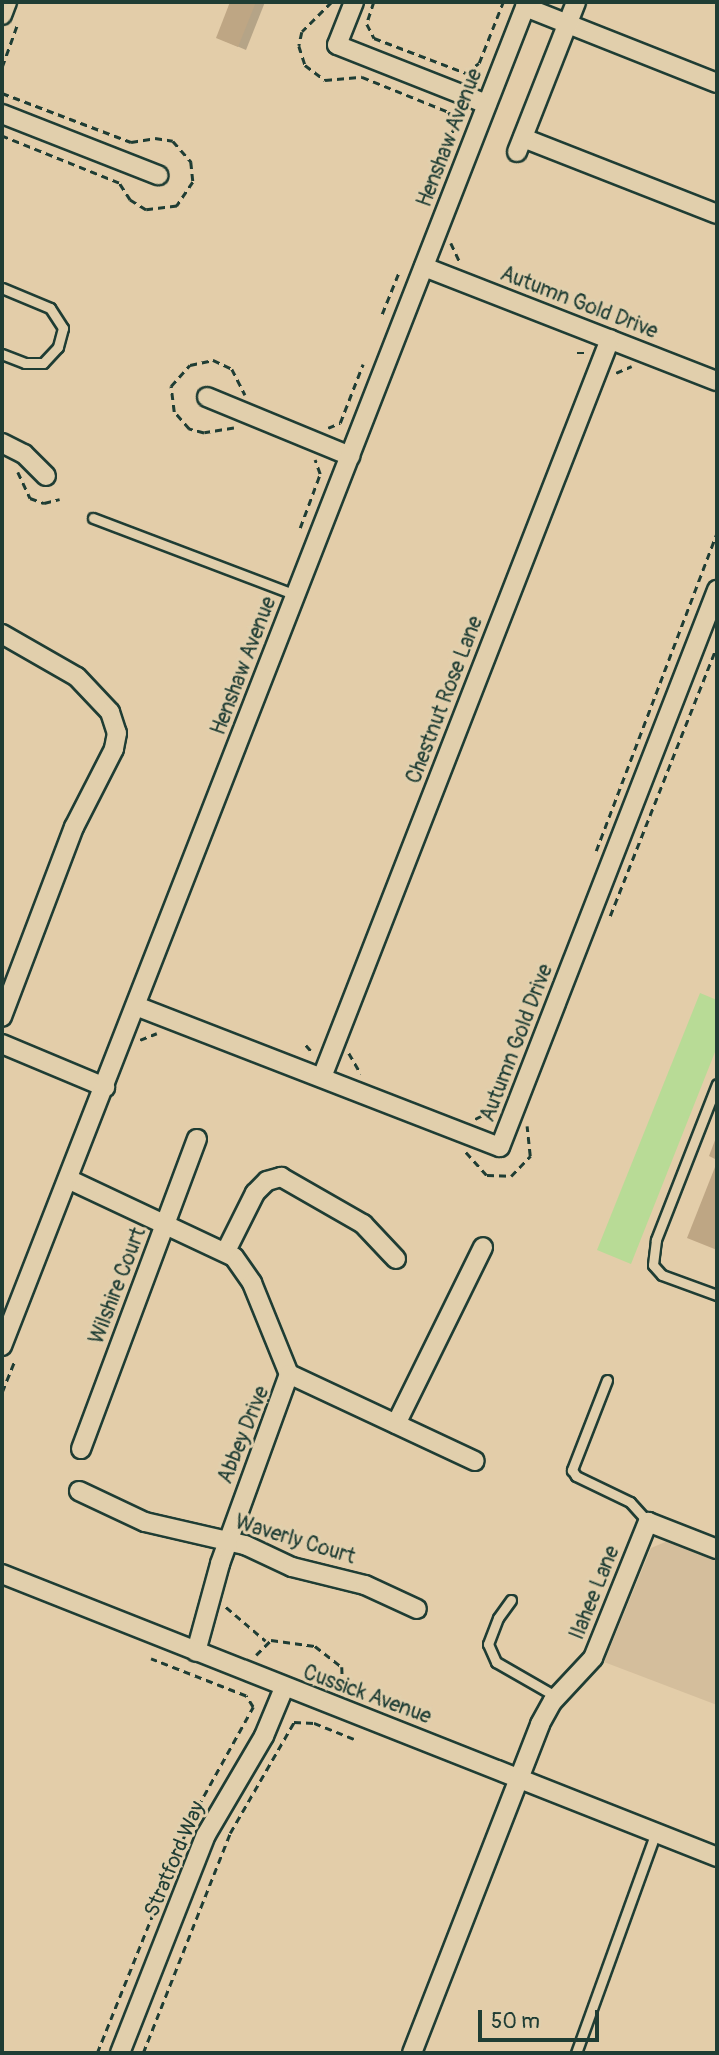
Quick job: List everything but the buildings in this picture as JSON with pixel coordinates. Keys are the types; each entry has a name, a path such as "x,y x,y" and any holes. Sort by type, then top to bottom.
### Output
{"street":[{"path":"7,2 9,16"},
{"path":"354,2 337,45 487,104"},
{"path":"576,2 520,145 717,214"},
{"path":"526,4 567,24 717,83"},
{"name":"Henshaw Avenue","path":"10,1349 68,1179 526,4"},
{"path":"2,114 158,175"},
{"name":"Autumn Gold Drive","path":"424,267 717,381"},
{"name":"Chestnut Rose Lane","path":"322,1077 610,339"},
{"path":"207,397 350,456"},
{"path":"2,443 24,454 46,476"},
{"name":"Autumn Gold Drive","path":"136,1006 500,1147 717,590"},
{"path":"2,634 77,677 110,712 117,733 114,749 74,827 2,1017"},
{"path":"2,1044 105,1087"},
{"name":"Wilshire Court","path":"81,1450 166,1225 172,1197 197,1139"},
{"path":"226,1251 255,1192 267,1181 281,1177 363,1224 396,1259"},
{"name":"Abbey Drive","path":"68,1179 226,1251 252,1283 289,1374 227,1542 196,1652"},
{"path":"396,1424 483,1247"},
{"path":"289,1374 475,1461"},
{"name":"Waverly Court","path":"79,1490 145,1522 245,1545 292,1567 365,1585 417,1609"},
{"path":"648,1522 717,1549"},
{"name":"Ilahee Lane","path":"412,2053 540,1724 557,1697 593,1658 648,1522"},
{"name":"Cussick Avenue","path":"2,1574 284,1688 521,1777 717,1857"},
{"name":"Stratford Way","path":"120,2053 206,1835 264,1735 284,1688"}],"lane":[{"path":"2,288 50,308 63,328 58,346 44,363 25,363 2,354"},
{"path":"93,518 296,595"},
{"path":"717,1084 656,1240 653,1265 662,1275 717,1295"},
{"path":"607,1380 572,1469 576,1476 630,1502 648,1522"},
{"path":"511,1600 488,1644 496,1662 557,1697"},
{"path":"576,2053 656,1832"}],"path":[{"path":"332,2 302,32 299,46 305,65 325,80 365,78 449,112 455,126 435,179"},
{"path":"374,2 367,24 374,38 466,73 479,63 503,2"},
{"path":"2,67 17,28 9,16"},
{"path":"455,231 451,242 460,263 467,266"},
{"path":"382,314 399,272"},
{"path":"572,343 582,364"},
{"path":"612,377 637,367"},
{"path":"13,466 30,498 44,503 60,499"},
{"path":"597,854 596,842 717,533"},
{"path":"606,919 614,911 717,646"},
{"path":"135,1053 140,1040 159,1032 169,1036"},
{"path":"294,1048 317,1041"},
{"path":"353,1042 349,1054 360,1074 372,1079"},
{"path":"471,1117 499,1105"},
{"path":"462,1149 481,1172 499,1178 512,1176 530,1156 530,1116"},
{"path":"2,1392 10,1349"},
{"path":"224,1606 266,1641 301,1643 326,1653 344,1671 342,1693"},
{"path":"254,1658 266,1641"},
{"path":"97,2053 192,1816 253,1707 246,1696 151,1659"},
{"path":"143,2053 230,1833 294,1722 314,1723 354,1739"}],"shaded area":[{"path":"670,1540 717,1560 717,1705 604,1662 651,1548"}],"green space":[{"path":"700,993 717,1000 717,1047 631,1264 597,1250"}]}
